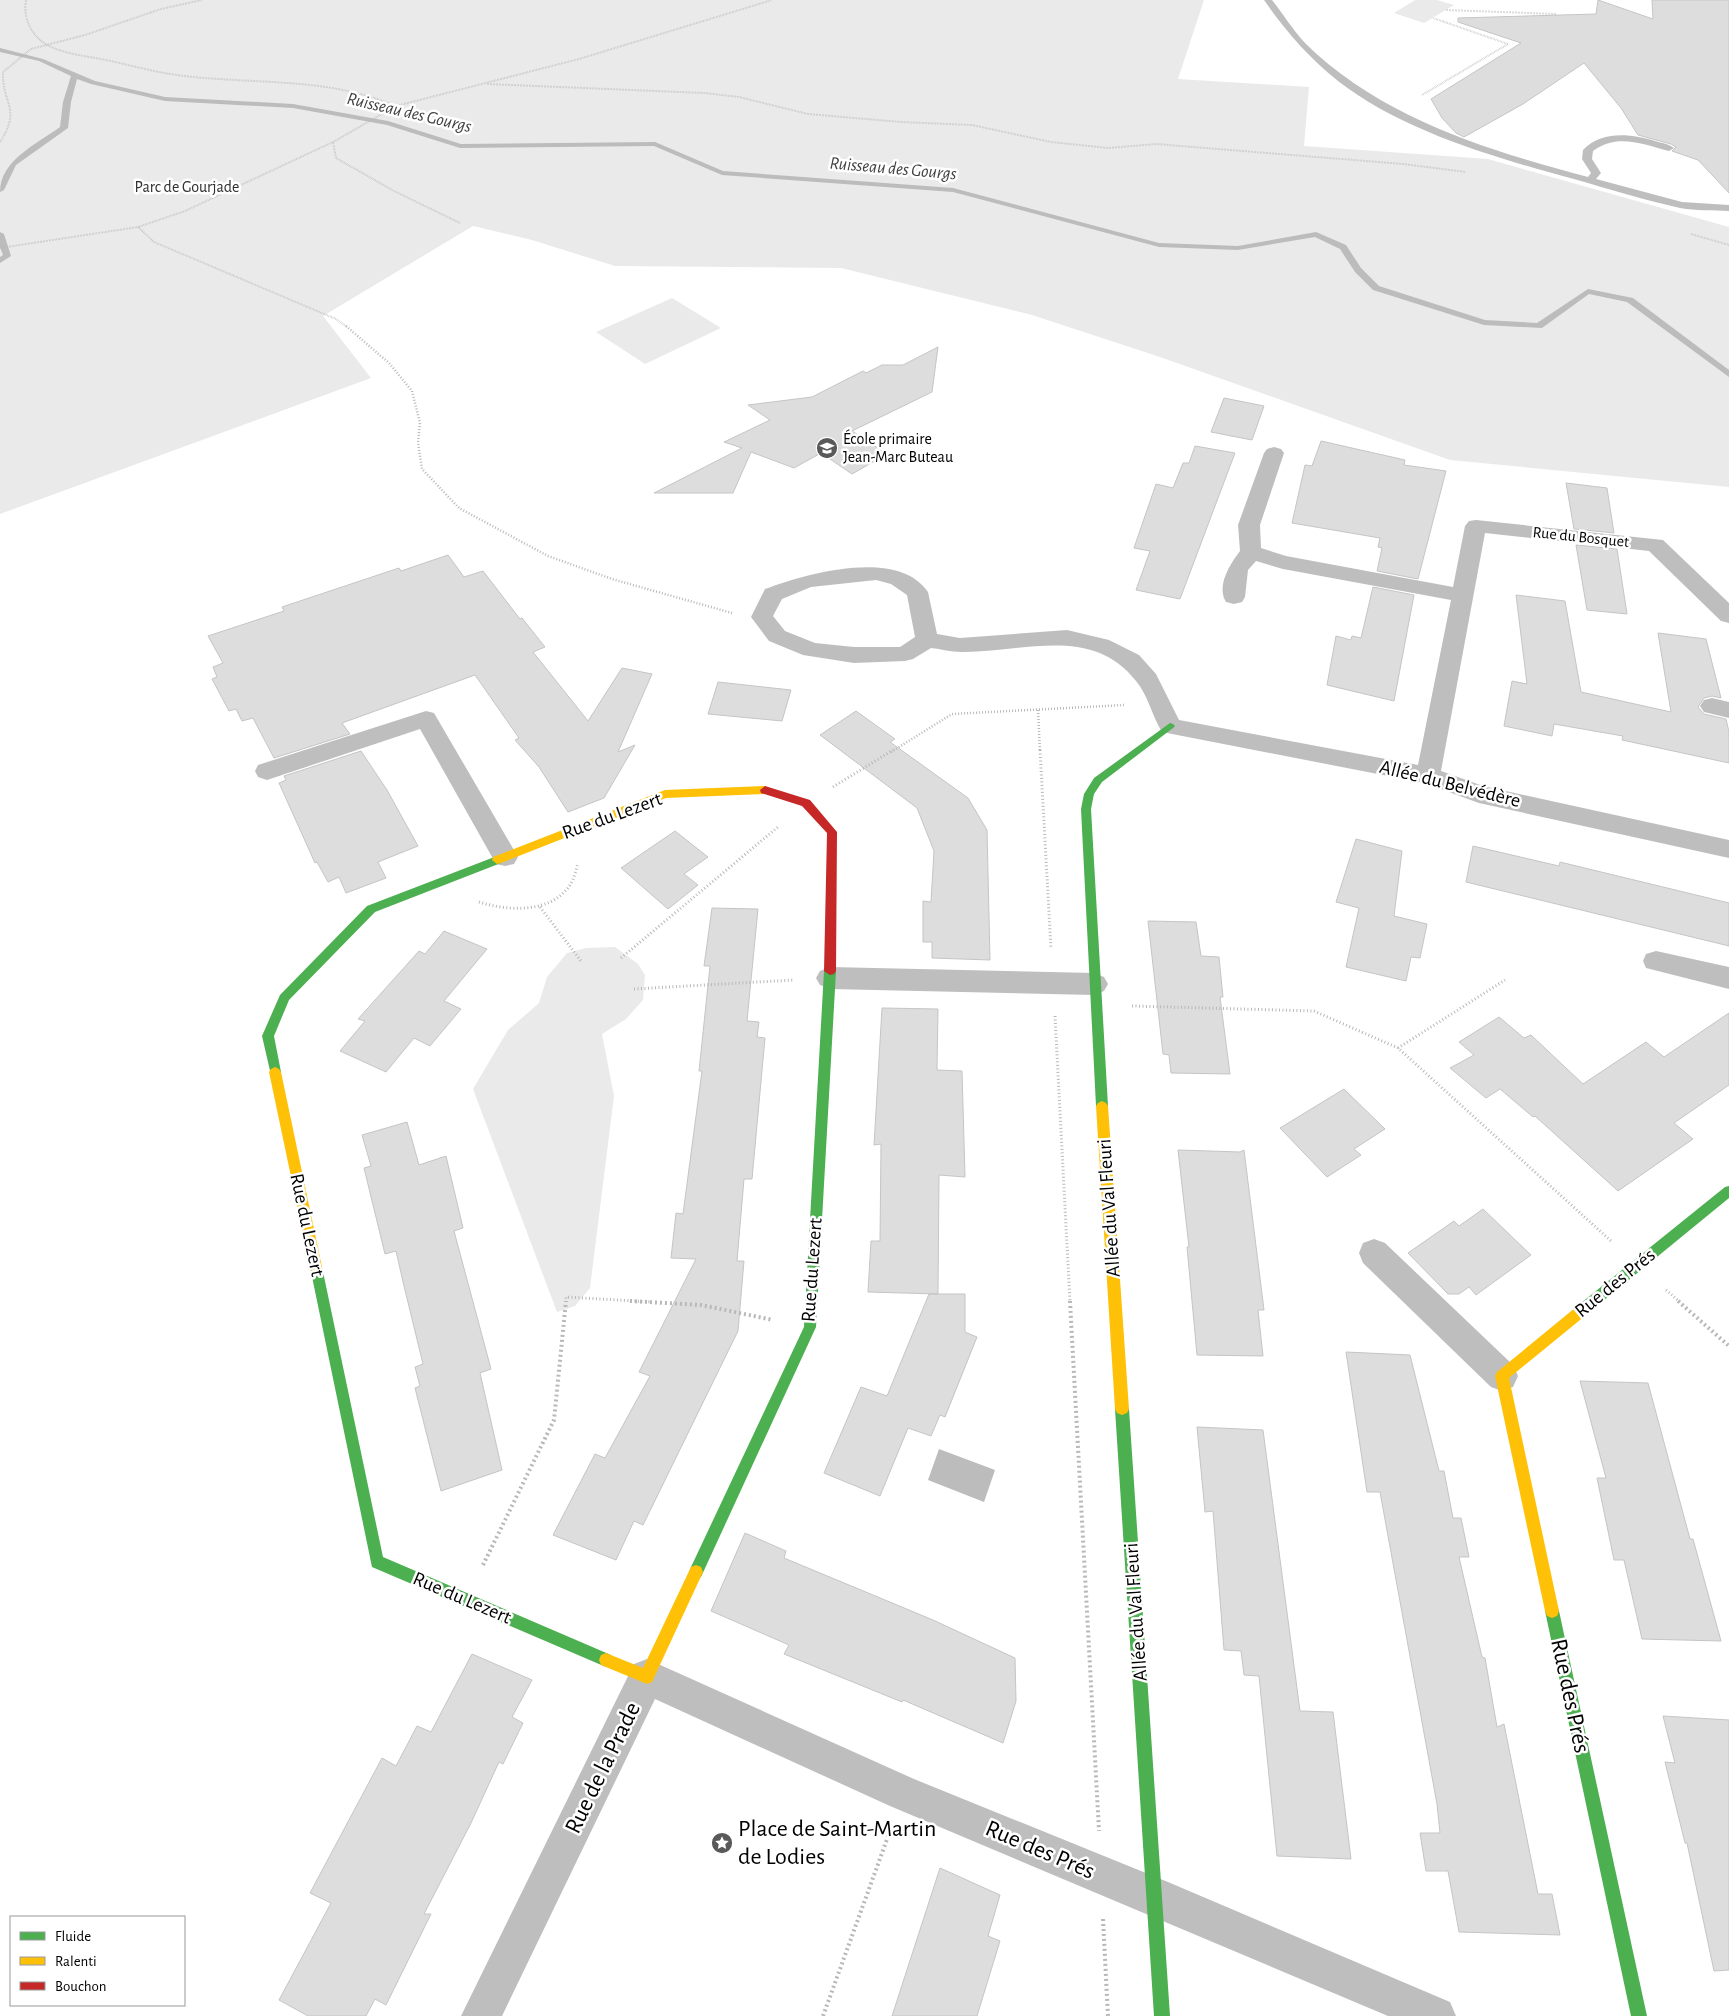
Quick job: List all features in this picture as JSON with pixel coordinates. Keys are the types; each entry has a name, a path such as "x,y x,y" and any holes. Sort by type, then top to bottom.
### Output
{"street":[{"path":"1234,596 1238,569 1251,552 1249,525 1274,453"},
{"name":"Rue du Bosquet","path":"1428,775 1476,526 1655,545 1729,616"},
{"path":"1251,552 1284,562 1464,596"},
{"path":"927,640 917,592 899,579 876,573 807,581 773,594 762,617 777,636 811,650 854,655 905,654 927,640 960,645 1067,637 1101,645 1131,660 1148,679 1166,715"},
{"name":"Allée du Belvédère","path":"1166,715 1428,775 1479,794 1729,848"},
{"name":"Allée du Val Fleuri","path":"1162,2016 1095,995 1086,809 1089,794 1098,780 1154,740 1166,715"},
{"path":"266,771 426,719 505,857"},
{"name":"Rue du Lezert","path":"765,790 806,803 832,832 830,978 810,1327 647,1692 466,1600 377,1562 268,1036 284,998 371,909 568,832 665,794 765,790"},
{"path":"1656,961 1729,978"},
{"path":"830,978 1053,984 1095,995"},
{"name":"Rue des Prés","path":"1639,2016 1502,1376 1637,1264 1729,1192"},
{"path":"1374,1253 1502,1376"},
{"name":"Rue des Prés","path":"647,1692 903,1792 1436,2016"},
{"name":"Rue de la Prade","path":"481,2016 557,1882 647,1692"}],"lane":[{"path":"1268,0 1280,20 1300,45 1350,86 1423,126 1476,148 1682,205 1729,208"},
{"path":"1591,180 1596,173 1587,159 1588,150 1598,142 1614,138 1631,139 1669,148"}],"path":[{"path":"26,0 24,11 26,21 36,36 46,44 69,52 177,75 334,88 370,95 396,106"},
{"path":"0,142 10,125 12,115 2,79 3,72 31,49 85,35 161,8 202,0"},
{"path":"0,248 138,227 186,211 333,142 378,114 396,106 580,59 772,0"},
{"path":"1446,10 1556,14"},
{"path":"1420,96 1508,44 1433,18"},
{"path":"486,84 704,93 739,97 808,114 901,122 972,125 1051,142 1108,148 1165,145 1403,164 1472,173"},
{"path":"333,142 336,158 394,191 460,223"},
{"path":"138,227 154,242 336,319 364,340 389,363 412,392 420,423 418,443 422,469 459,508 548,556 612,580 742,616 762,617"},
{"path":"1682,231 1729,245"},
{"path":"621,958 806,803 952,714 1038,710 1166,715"},
{"path":"1038,710 1102,1876 1108,2016"},
{"path":"452,877 467,897 496,909 540,907 569,887 578,864 575,844 568,832"},
{"path":"540,907 581,961"},
{"path":"634,989 830,978"},
{"path":"1398,1048 1506,980"},
{"path":"1095,995 1314,1011 1398,1048 1729,1346"},
{"path":"466,1600 554,1420 566,1297 701,1306 810,1327"},
{"path":"823,2016 903,1792"}],"green space":[{"name":"Parc de Gourjade","path":"0,0 1204,0 1178,79 1309,87 1304,146 1488,159 1729,227 1729,487 1450,460 1160,357 1032,315 841,268 615,266 532,240 473,226 323,316 371,378 0,514"},
{"path":"1415,0 1437,0 1454,5 1424,23 1394,13"},
{"path":"672,298 721,328 645,364 596,332"},
{"path":"615,947 638,964 645,975 643,1000 626,1019 602,1034 614,1096 590,1288 575,1306 557,1312 473,1089 508,1030 539,1003 547,977 567,953 586,948"}],"shaded area":[{"path":"939,1449 995,1470 984,1502 928,1480"}],"building":[{"path":"1598,0 1653,19 1652,0 1729,0 1729,193 1698,160 1672,151 1676,147 1671,144 1638,135 1621,108 1584,63 1523,104 1464,137 1456,133 1442,118 1431,99 1521,43 1458,22 1458,18 1596,14"},
{"path":"938,347 932,392 852,431 887,454 852,474 821,453 794,468 751,452 733,493 654,493 742,448 724,442 770,420 748,405 812,397 863,371 866,373 882,365 903,365"},
{"path":"1224,398 1264,406 1252,440 1211,432"},
{"path":"1321,441 1405,460 1404,465 1446,471 1418,579 1377,571 1382,548 1378,547 1380,538 1292,523 1305,465 1312,466"},
{"path":"1195,446 1235,453 1180,599 1136,590 1150,551 1134,548 1156,484 1173,488 1183,463 1189,463"},
{"path":"1566,483 1607,488 1614,533 1574,529"},
{"path":"1576,545 1617,549 1627,614 1587,610"},
{"path":"448,555 464,577 483,571 520,619 522,618 545,647 533,652 588,721 622,668 652,674 618,752 635,745 604,798 568,812 539,767 515,740 519,738 475,675 342,723 350,734 274,758 253,718 242,721 236,709 229,711 212,679 217,677 213,667 223,663 208,636 284,611 282,607 399,568 401,571"},
{"path":"1373,587 1414,595 1394,701 1327,685 1336,636 1351,640 1352,636 1361,638"},
{"path":"1516,595 1565,601 1581,692 1671,712 1658,633 1706,639 1721,698 1712,696 1704,698 1698,707 1704,714 1726,719 1729,732 1729,763 1622,740 1623,736 1554,724 1552,736 1504,726 1512,681 1527,684"},
{"path":"718,682 791,690 782,721 708,714"},
{"path":"856,711 895,739 890,742 968,798 987,830 990,960 932,958 932,942 923,942 923,901 931,902 934,851 917,808 820,735"},
{"path":"361,751 387,790 418,846 378,862 386,878 346,893 339,877 328,882 317,862 315,863 279,783 286,780 284,776"},
{"path":"675,831 708,857 684,874 698,885 668,909 621,868"},
{"path":"1356,839 1402,851 1394,916 1427,924 1420,958 1411,957 1406,981 1346,967 1359,908 1336,902"},
{"path":"1473,846 1559,866 1560,862 1729,903 1729,946 1466,882"},
{"path":"712,908 758,909 747,1021 759,1022 757,1037 765,1038 752,1179 744,1179 737,1261 744,1261 738,1331 643,1525 634,1521 616,1560 553,1535 595,1454 605,1458 650,1376 639,1372 696,1259 671,1258 676,1213 683,1214 702,1071 699,1071 710,966 704,966"},
{"path":"1148,921 1196,922 1201,956 1219,957 1223,997 1220,997 1230,1074 1171,1073 1169,1055 1163,1054"},
{"path":"444,931 487,949 444,1001 461,1009 430,1046 414,1038 386,1072 340,1051 365,1021 358,1019 419,951 425,954"},
{"path":"882,1008 938,1009 937,1070 962,1071 965,1177 939,1175 938,1294 868,1292 871,1241 880,1241 881,1144 874,1145"},
{"path":"1729,1013 1729,1085 1674,1123 1693,1139 1618,1191 1535,1116 1533,1117 1500,1089 1486,1098 1450,1068 1474,1055 1459,1042 1499,1017 1524,1038 1531,1035 1583,1084 1646,1042 1664,1057"},
{"path":"1344,1089 1385,1129 1354,1149 1361,1155 1327,1177 1280,1128"},
{"path":"407,1122 419,1165 446,1156 463,1228 454,1231 491,1369 480,1373 502,1470 441,1491 415,1388 420,1386 415,1367 423,1364 396,1251 385,1254 364,1168 371,1166 362,1135"},
{"path":"1178,1150 1240,1152 1244,1150 1264,1310 1258,1310 1263,1356 1197,1355 1187,1247 1189,1247"},
{"path":"1483,1209 1531,1255 1476,1295 1469,1287 1459,1294 1448,1294 1408,1253 1454,1221 1459,1226"},
{"path":"929,1294 965,1294 965,1332 977,1337 945,1417 940,1415 931,1436 908,1428 880,1496 824,1473 861,1387 887,1396"},
{"path":"1346,1352 1410,1355 1439,1471 1444,1471 1453,1518 1461,1518 1469,1557 1459,1557 1482,1657 1485,1658 1497,1727 1504,1724 1538,1894 1552,1894 1560,1935 1459,1932 1448,1871 1426,1871 1420,1833 1440,1833 1437,1804 1380,1492 1367,1492"},
{"path":"1580,1381 1648,1383 1690,1539 1693,1539 1721,1641 1642,1639 1624,1560 1614,1560 1597,1478 1606,1478"},
{"path":"1197,1427 1263,1430 1300,1711 1333,1712 1351,1859 1277,1856 1259,1676 1244,1675 1241,1651 1224,1650 1213,1511 1205,1512"},
{"path":"745,1533 786,1551 784,1558 933,1620 1015,1658 1016,1701 1003,1743 903,1700 902,1702 784,1654 789,1645 711,1611"},
{"path":"472,1654 532,1680 512,1717 523,1723 503,1764 499,1762 471,1823 424,1914 431,1914 386,2005 375,1999 366,2016 308,2016 279,2000 331,1903 310,1893 382,1758 396,1766 417,1726 431,1732"},
{"path":"1663,1716 1729,1720 1729,1970 1714,1971 1687,1843 1685,1843 1665,1762 1675,1763"},
{"path":"940,1868 1000,1895 988,1936 1000,1941 977,2016 892,2016"}],"waterway":[{"name":"Ruisseau des Gourgs","path":"0,50 41,60 75,75"},
{"path":"0,190 13,164 64,128 67,102 75,75"},
{"name":"Ruisseau des Gourgs","path":"75,75 93,83 165,99 293,106 388,123 460,146 655,144 722,173 953,190 1159,245 1238,248 1316,234 1343,247 1358,270 1376,288 1484,322 1539,326 1588,291 1630,300 1729,374"},
{"path":"0,234 7,256 0,261"}],"traffic: fast":[{"path":"1102,1106 1086,809 1089,794 1098,780 1170,726"},
{"path":"275,1072 268,1036 284,998 371,909 497,860"},
{"path":"696,1572 810,1327 830,971"},
{"path":"1586,1307 1729,1191"},
{"path":"316,1267 377,1562 606,1660"},
{"path":"1122,1409 1162,2016"},
{"path":"1552,1611 1639,2016"}],"traffic: slow":[{"path":"497,860 665,794 765,790"},
{"path":"275,1072 316,1267"},
{"path":"1102,1106 1122,1409"},
{"path":"1552,1611 1502,1376 1586,1307"},
{"path":"606,1660 647,1677 696,1572"}],"traffic: jam":[{"path":"765,790 806,803 832,832 830,971"}],"place":[{"name":"École primaire Jean-Marc Buteau","path":"827,448"},
{"name":"Place de Saint-Martin de Lodies","path":"722,1843"}]}
